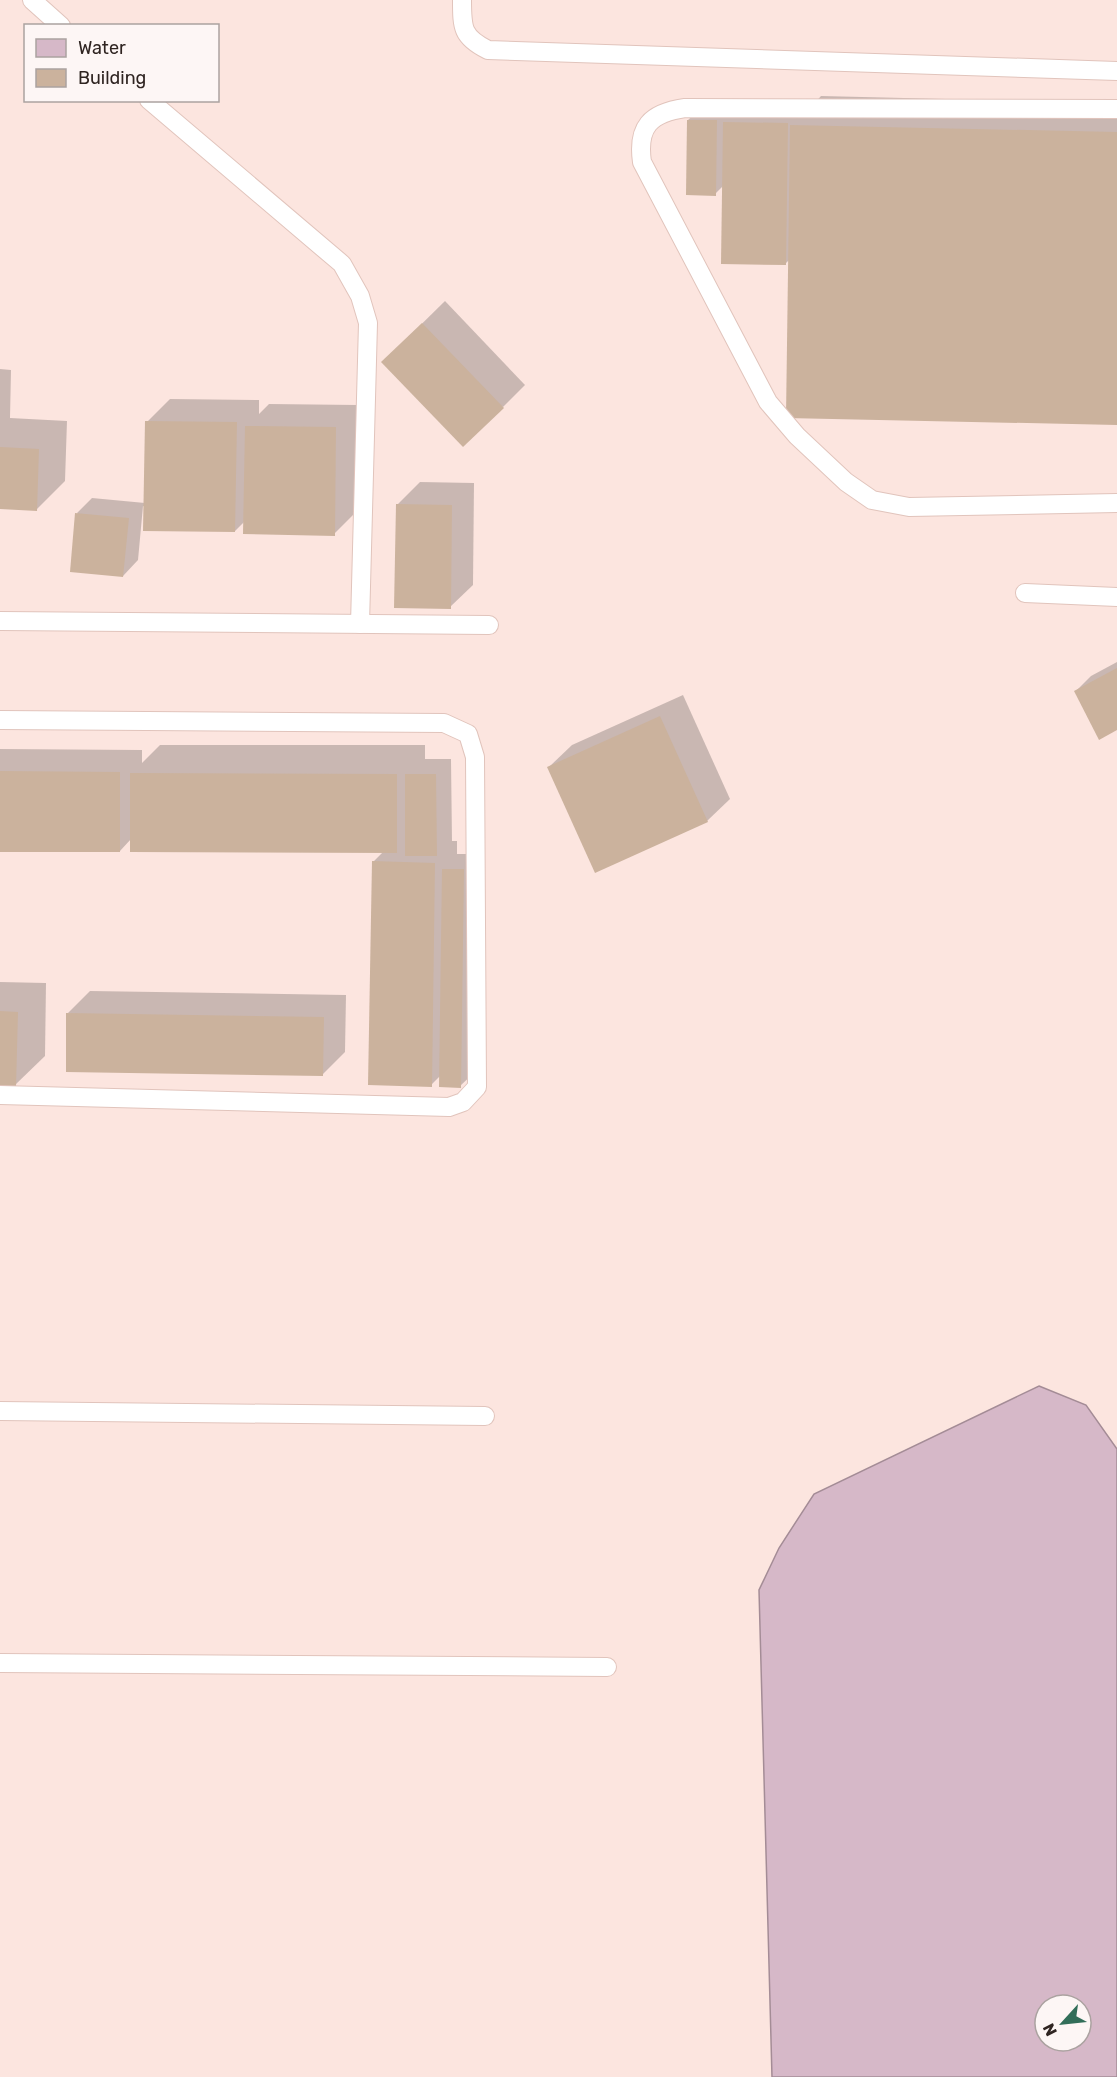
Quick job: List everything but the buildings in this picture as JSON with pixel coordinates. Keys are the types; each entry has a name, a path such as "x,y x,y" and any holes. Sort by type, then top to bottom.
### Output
{"lane":[{"path":"32,0 60,24"},
{"path":"462,0 462,25 471,41 488,50 1117,71"},
{"path":"151,102 342,264 360,296 368,323 360,624"},
{"path":"1117,109 685,108 662,113 650,120 642,134 640,147 642,162 768,402 797,436 846,482 872,500 909,507 1117,503"},
{"path":"1025,593 1117,597"},
{"path":"0,621 489,625"},
{"path":"0,720 444,723 468,734 475,757 477,1075 477,1087 463,1102 449,1107 0,1095"},
{"path":"0,1411 485,1416"},
{"path":"0,1663 607,1667"}],"shaded area":[{"path":"0,0 1117,0 1117,2077 0,2077"}],"water":[{"path":"1039,1386 1086,1405 1117,1449 1117,2077 772,2077 759,1590 779,1548 814,1494"}]}
